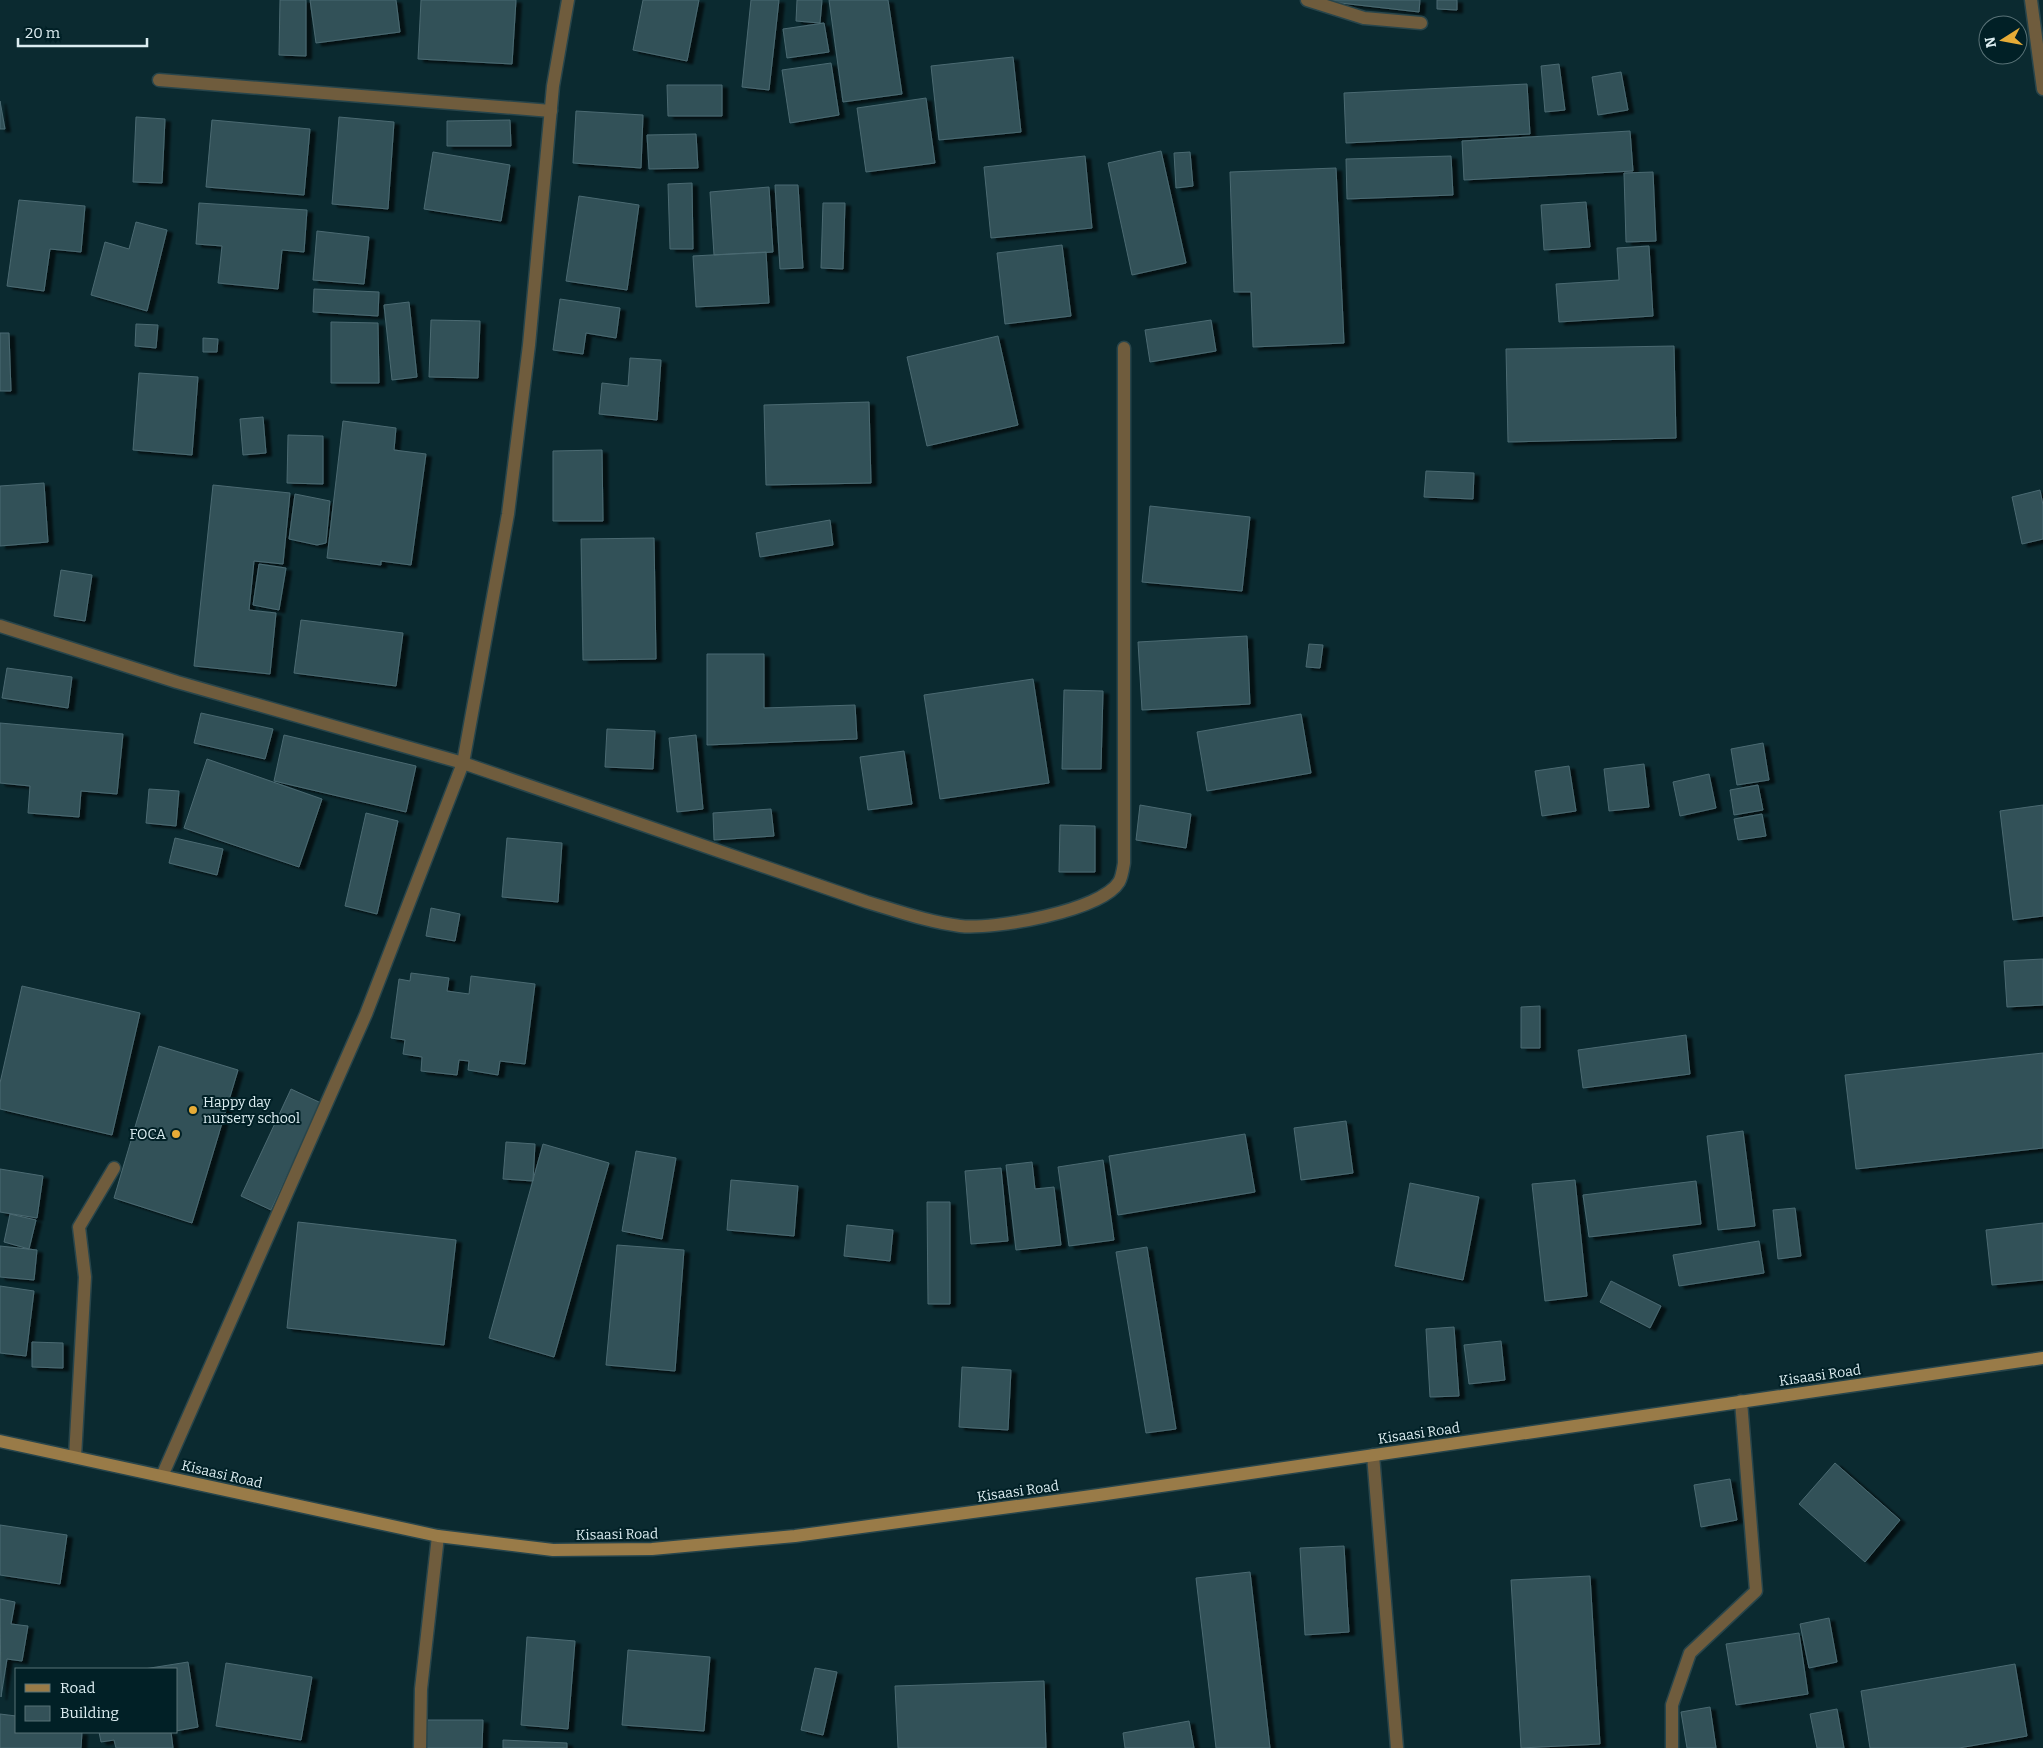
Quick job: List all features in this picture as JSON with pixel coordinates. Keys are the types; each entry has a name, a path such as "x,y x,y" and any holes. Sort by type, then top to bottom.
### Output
{"main road":[{"name":"Kisaasi Road","path":"0,1441 438,1536 553,1550 652,1549 834,1530 1099,1496 1741,1400 2043,1358"}],"street":[{"path":"162,1476 366,1014 463,763 508,514 529,345 553,86 568,0"},
{"path":"1307,0 1364,18 1422,23"},
{"path":"2031,0 2043,89"},
{"path":"159,80 551,111"},
{"path":"0,626 177,682 463,763 868,902 934,922 963,926 1015,922 1076,908 1104,896 1119,882 1124,863 1124,348"},
{"path":"75,1457 85,1277 79,1227 114,1168"},
{"path":"1672,1748 1672,1705 1690,1653 1756,1591 1741,1400"},
{"path":"1372,1455 1397,1748"},
{"path":"420,1748 421,1689 438,1536"}],"building":[{"path":"280,0 306,0 306,56 279,55"},
{"path":"310,0 396,0 400,32 316,43"},
{"path":"421,0 516,0 512,64 418,59"},
{"path":"643,0 699,0 687,61 633,50"},
{"path":"751,0 779,0 769,90 742,87"},
{"path":"797,0 822,0 820,23 796,21"},
{"path":"829,0 888,0 902,94 843,102"},
{"path":"1314,0 1420,0 1419,12"},
{"path":"1437,0 1457,0 1457,10 1437,9"},
{"path":"824,23 829,52 787,58 783,29"},
{"path":"1013,57 1021,132 939,140 931,66"},
{"path":"831,63 839,115 790,123 782,70"},
{"path":"1559,64 1565,110 1545,112 1541,66"},
{"path":"1621,72 1628,110 1598,115 1592,77"},
{"path":"1527,84 1530,134 1346,143 1344,93"},
{"path":"667,85 722,85 722,116 668,116"},
{"path":"926,98 935,163 866,172 857,108"},
{"path":"0,101 5,129 0,129"},
{"path":"576,111 643,115 641,168 573,163"},
{"path":"136,117 165,119 162,183 133,182"},
{"path":"339,117 394,122 388,209 332,204"},
{"path":"212,120 310,129 304,195 206,187"},
{"path":"510,120 511,146 447,146 447,121"},
{"path":"1630,131 1633,171 1464,180 1462,141"},
{"path":"696,134 698,168 649,169 647,135"},
{"path":"1161,151 1186,263 1132,275 1108,163"},
{"path":"433,152 510,165 501,221 424,209"},
{"path":"1190,152 1193,186 1176,188 1174,153"},
{"path":"1085,156 1092,228 991,238 984,167"},
{"path":"1451,156 1453,195 1347,199 1346,159"},
{"path":"1336,168 1344,343 1253,347 1251,292 1234,292 1230,172"},
{"path":"1653,172 1656,241 1626,242 1624,173"},
{"path":"692,183 693,249 670,249 668,184"},
{"path":"775,185 798,185 803,268 780,269"},
{"path":"769,187 773,252 714,255 710,192"},
{"path":"579,196 639,205 627,290 566,281"},
{"path":"19,200 85,206 81,252 50,249 44,291 7,286"},
{"path":"1586,202 1590,247 1544,250 1541,205"},
{"path":"199,203 307,210 304,252 282,250 278,289 218,283 222,246 196,244"},
{"path":"823,203 845,203 843,269 821,268"},
{"path":"136,222 167,230 147,311 91,295 105,242 129,249"},
{"path":"317,231 369,237 364,284 313,280"},
{"path":"1062,245 1071,316 1005,324 997,253"},
{"path":"1649,246 1653,316 1559,322 1556,284 1619,280 1617,248"},
{"path":"766,252 769,303 696,307 693,256"},
{"path":"314,289 379,292 378,316 313,312"},
{"path":"560,299 620,308 616,338 586,333 583,354 553,350"},
{"path":"409,302 417,377 392,380 384,305"},
{"path":"431,320 480,321 478,378 429,377"},
{"path":"1211,320 1216,351 1150,362 1145,330"},
{"path":"331,322 378,323 379,383 331,383"},
{"path":"136,324 158,325 156,348 135,346"},
{"path":"0,333 9,333 11,391 0,391"},
{"path":"998,336 1018,425 927,446 907,357"},
{"path":"203,338 218,339 217,352 203,352"},
{"path":"1674,346 1676,438 1508,442 1506,349"},
{"path":"630,358 661,360 657,420 599,414 602,383 628,386"},
{"path":"139,373 198,377 192,455 133,450"},
{"path":"869,402 871,483 766,485 764,405"},
{"path":"263,417 266,453 243,455 240,419"},
{"path":"343,421 396,428 394,450 426,454 411,565 381,561 381,565 327,558"},
{"path":"288,435 323,436 323,484 287,483"},
{"path":"602,450 603,521 553,521 553,451"},
{"path":"1426,471 1474,473 1473,499 1424,497"},
{"path":"44,483 48,542 0,546 0,486"},
{"path":"213,485 290,493 283,564 254,561 249,610 276,613 270,674 194,666"},
{"path":"2040,490 2043,505 2043,539 2022,544 2012,497"},
{"path":"295,494 330,501 326,543 317,545 289,539"},
{"path":"1150,506 1250,517 1242,591 1142,582"},
{"path":"830,520 833,545 760,557 756,533"},
{"path":"654,538 656,659 583,660 581,539"},
{"path":"259,564 286,568 279,610 253,605"},
{"path":"61,570 92,575 85,621 54,616"},
{"path":"301,620 403,633 396,686 294,673"},
{"path":"1247,636 1250,704 1142,710 1138,642"},
{"path":"1309,644 1323,645 1320,668 1306,667"},
{"path":"707,654 764,654 764,708 855,705 857,739 707,745"},
{"path":"7,668 72,677 68,708 2,698"},
{"path":"1033,679 1049,783 940,799 924,695"},
{"path":"1064,690 1103,691 1101,769 1062,769"},
{"path":"201,713 273,729 265,759 194,743"},
{"path":"1301,714 1311,773 1207,791 1197,732"},
{"path":"0,723 123,734 117,794 81,791 79,817 28,813 30,786 0,783"},
{"path":"607,729 655,731 653,769 605,767"},
{"path":"284,735 416,766 406,812 274,781"},
{"path":"696,735 703,809 677,812 669,738"},
{"path":"1763,743 1769,780 1737,785 1731,749"},
{"path":"904,751 912,804 868,810 860,757"},
{"path":"207,759 322,799 299,867 184,828"},
{"path":"1644,764 1649,807 1609,811 1604,769"},
{"path":"1569,766 1576,811 1542,816 1535,771"},
{"path":"1709,774 1716,808 1680,816 1673,782"},
{"path":"1758,785 1763,810 1734,815 1730,790"},
{"path":"149,789 179,791 176,826 146,823"},
{"path":"1140,805 1191,814 1186,848 1136,840"},
{"path":"2043,805 2043,916 2013,920 2000,811"},
{"path":"771,809 774,836 714,840 713,813"},
{"path":"366,813 398,821 377,914 345,906"},
{"path":"1762,814 1766,836 1738,840 1734,819"},
{"path":"1060,825 1095,826 1095,872 1059,872"},
{"path":"175,838 223,849 217,875 169,863"},
{"path":"507,838 562,843 558,902 502,897"},
{"path":"431,908 460,914 455,941 426,936"},
{"path":"2043,959 2043,1005 2007,1007 2004,961"},
{"path":"411,973 449,978 447,991 469,994 471,976 535,984 525,1064 500,1061 498,1075 468,1070 469,1061 459,1060 457,1075 421,1071 422,1057 403,1054 405,1040 391,1038 399,979 410,981"},
{"path":"22,986 140,1013 112,1135 0,1109 0,1083"},
{"path":"1540,1006 1540,1048 1521,1048 1521,1007"},
{"path":"1686,1035 1690,1074 1583,1088 1578,1050"},
{"name":"FOCA","path":"159,1046 238,1070 192,1223 114,1198"},
{"path":"2043,1053 2043,1148 1856,1169 1845,1075"},
{"path":"291,1089 321,1103 271,1210 241,1196"},
{"path":"1346,1121 1353,1173 1301,1180 1294,1128"},
{"path":"1743,1131 1755,1226 1718,1230 1707,1136"},
{"path":"1245,1134 1255,1192 1118,1215 1109,1156"},
{"path":"506,1142 535,1144 533,1181 503,1179"},
{"path":"543,1144 609,1163 554,1357 489,1338"},
{"path":"636,1151 676,1158 662,1239 622,1231"},
{"path":"1103,1160 1114,1240 1069,1246 1058,1167"},
{"path":"1032,1162 1035,1189 1054,1187 1061,1245 1016,1250 1006,1165"},
{"path":"1001,1168 1008,1241 971,1244 965,1171"},
{"path":"0,1169 43,1176 37,1218 0,1212"},
{"path":"731,1180 798,1186 794,1236 727,1230"},
{"path":"1575,1180 1587,1296 1545,1301 1532,1184"},
{"path":"1696,1181 1701,1224 1589,1237 1583,1195"},
{"path":"1410,1183 1479,1197 1463,1280 1395,1266"},
{"path":"927,1202 950,1202 950,1304 928,1304"},
{"path":"1795,1208 1801,1256 1778,1259 1773,1210"},
{"path":"10,1214 36,1220 29,1249 4,1242"},
{"path":"298,1222 456,1240 444,1345 287,1328"},
{"path":"2043,1223 2043,1280 1992,1285 1986,1230"},
{"path":"847,1225 893,1230 890,1261 844,1256"},
{"path":"1759,1241 1764,1273 1679,1286 1673,1255"},
{"path":"617,1245 684,1250 675,1371 606,1365"},
{"path":"0,1246 37,1250 34,1280 0,1277"},
{"path":"1147,1247 1176,1429 1146,1433 1116,1252"},
{"path":"1611,1281 1661,1306 1650,1328 1600,1302"},
{"path":"0,1286 34,1291 26,1356 0,1353"},
{"path":"1454,1327 1459,1396 1430,1397 1426,1329"},
{"path":"1501,1341 1505,1380 1469,1384 1464,1345"},
{"path":"32,1342 63,1343 63,1368 32,1367"},
{"path":"962,1367 1011,1370 1008,1430 959,1427"},
{"path":"1835,1463 1900,1520 1865,1562 1799,1504"},
{"path":"1730,1479 1737,1520 1701,1527 1694,1485"},
{"path":"0,1525 67,1535 60,1584 0,1575"},
{"path":"1344,1546 1349,1632 1305,1635 1300,1548"},
{"path":"1250,1572 1270,1748 1216,1748 1196,1578"},
{"path":"1590,1576 1600,1744 1521,1748 1511,1580"},
{"path":"0,1599 15,1602 11,1624 28,1626 22,1661 7,1659 1,1697"},
{"path":"1829,1618 1837,1662 1809,1668 1800,1624"},
{"path":"1799,1633 1808,1694 1736,1705 1726,1644"},
{"path":"527,1637 575,1641 568,1729 521,1725"},
{"path":"628,1650 710,1657 704,1731 622,1725"},
{"path":"188,1662 198,1727 178,1731 178,1668 150,1668"},
{"path":"226,1663 312,1677 301,1740 216,1726"},
{"path":"2015,1664 2027,1736 1959,1748 1870,1748 1861,1691"},
{"path":"815,1668 837,1672 823,1735 801,1730"},
{"path":"1044,1681 1046,1748 898,1748 895,1686"},
{"path":"1710,1707 1716,1748 1687,1748 1681,1712"},
{"path":"1837,1709 1844,1748 1817,1748 1810,1714"},
{"path":"0,1714 15,1716 15,1733 82,1733 81,1748 0,1748"},
{"path":"427,1720 483,1720 482,1748 426,1748"},
{"path":"1189,1721 1194,1748 1125,1748 1123,1733"},
{"path":"99,1733 171,1733 173,1748 116,1748 114,1740 101,1742"},
{"path":"503,1740 567,1743 567,1748 503,1748"}],"place":[{"name":"Happy day nursery school","path":"193,1110"},
{"name":"FOCA","path":"176,1134"}]}
